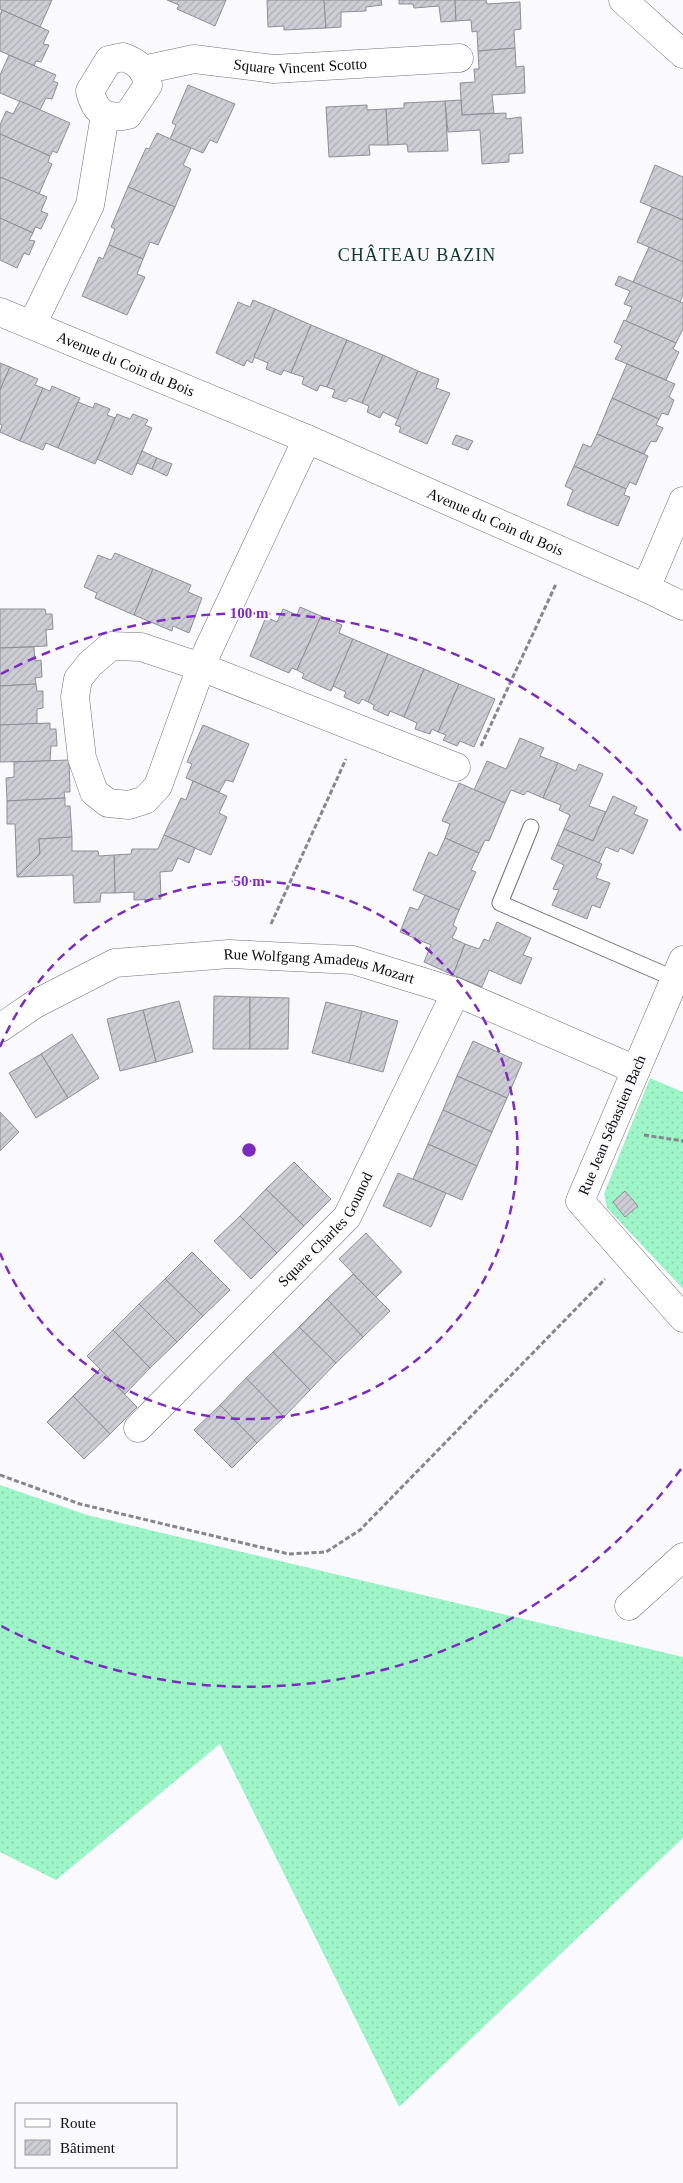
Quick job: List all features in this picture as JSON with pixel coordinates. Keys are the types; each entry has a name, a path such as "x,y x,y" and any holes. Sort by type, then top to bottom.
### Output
{"street":[{"path":"623,0 683,54"},
{"path":"123,57 133,60 143,70 148,85 128,115 118,117 105,115 93,104 90,91 109,60 123,57"},
{"name":"Square Vincent Scotto","path":"143,70 194,59 274,69 459,58"},
{"path":"32,326 90,205 105,115"},
{"name":"Avenue du Coin du Bois","path":"0,312 307,439 570,554 683,606"},
{"path":"307,439 201,667 158,786 145,800 129,805 108,804 94,792 82,758 75,697 78,679 90,664 111,646 141,647 201,667 456,767"},
{"path":"646,588 683,501"},
{"name":"Rue Wolfgang Amadeus Mozart","path":"0,1028 35,1004 115,963 229,954 353,960 456,992 636,1070"},
{"name":"Rue Jean Sébastien Bach","path":"679,970 580,1201 683,1318"},
{"name":"Square Charles Gounod","path":"138,1428 348,1217 456,992"},
{"path":"629,1606 683,1557"}],"lane":[{"path":"531,827 500,903 679,970"}],"path":[{"path":"456,767 475,760 570,554"},
{"path":"257,956 360,729"},
{"path":"0,1475 80,1504 288,1554 326,1552 360,1530 628,1255"}],"green space":[{"path":"650,1078 683,1092 683,1289 607,1208 604,1194"},
{"path":"0,1485 87,1515 683,1657 683,1838 399,2107 220,1744 56,1880 0,1852"}],"building":[{"path":"0,0 52,0 40,27 0,9"},
{"path":"167,0 226,0 215,26 177,9 179,5"},
{"path":"267,0 324,0 326,28 284,30 284,26 268,27"},
{"path":"324,0 381,0 382,5 366,7 366,11 341,12 341,27 326,28"},
{"path":"399,0 455,0 456,21 441,22 439,6 414,8 413,4 399,4"},
{"path":"455,0 486,0 487,4 520,2 521,29 514,30 515,48 478,51 477,31 472,32 471,20 456,21"},
{"path":"2,10 49,31 43,44 49,45 41,62 36,61 34,66 0,51 0,15"},
{"path":"515,48 516,67 524,66 525,93 492,95 494,113 462,115 460,83 475,82 474,69 479,69 478,51"},
{"path":"9,55 56,75 53,81 58,83 52,99 46,98 40,110 0,93 0,75"},
{"path":"188,85 235,104 217,143 210,140 203,153 170,139 176,125 172,123"},
{"path":"461,100 462,115 506,113 506,119 521,117 523,153 509,154 509,162 482,164 480,130 448,132 445,101"},
{"path":"20,101 70,123 57,153 53,151 50,156 0,134 0,125 6,111 13,114"},
{"path":"445,101 448,151 408,152 407,144 388,145 386,109 404,108 404,103"},
{"path":"367,105 367,110 386,109 388,145 369,145 370,155 329,157 326,107"},
{"path":"157,133 191,148 183,165 191,169 175,207 128,187 146,148 149,149"},
{"path":"0,134 50,156 48,162 52,164 39,194 0,177"},
{"path":"655,165 683,177 683,220 640,202"},
{"path":"0,177 47,197 41,211 48,214 41,229 35,227 33,233 0,218"},
{"path":"128,187 175,207 158,245 150,242 143,259 109,245 115,229 111,227"},
{"path":"652,207 683,220 683,262 637,242"},
{"path":"0,218 33,233 29,240 35,241 29,255 24,253 17,268 0,260"},
{"path":"109,245 143,259 137,274 145,277 127,315 82,296 99,257 103,259"},
{"path":"649,247 683,262 683,295 680,302 633,282"},
{"path":"619,276 683,303 683,329 676,343 626,321 632,307 624,304 630,291 615,285"},
{"path":"253,300 275,309 252,363 247,360 244,366 216,353 238,302 250,307"},
{"path":"275,309 311,325 291,373 284,370 281,375 266,369 268,363 254,357"},
{"path":"624,320 676,343 673,349 679,352 666,380 615,359 622,346 614,342"},
{"path":"311,325 347,340 327,387 320,385 317,391 302,384 304,377 291,373"},
{"path":"347,340 383,355 362,403 349,398 346,402 332,397 335,390 327,387"},
{"path":"383,355 418,371 398,419 383,412 380,418 367,412 369,406 362,403"},
{"path":"0,363 10,367 0,390"},
{"path":"627,364 675,384 669,397 674,400 668,415 662,413 659,419 612,398"},
{"path":"10,367 38,379 35,385 43,388 20,441 0,432 2,425 0,424 0,390"},
{"path":"418,371 439,379 436,388 450,393 427,444 399,432 401,427 395,425"},
{"path":"52,386 80,398 58,448 46,443 43,450 20,441 43,388 50,391"},
{"path":"612,398 659,419 656,425 663,428 656,442 651,441 644,454 597,434"},
{"path":"78,402 93,408 95,403 110,409 107,415 115,418 95,464 58,448"},
{"path":"117,414 130,419 133,414 148,420 145,425 152,428 132,475 97,459"},
{"path":"597,434 648,456 636,485 630,482 626,489 574,466 583,444 591,447"},
{"path":"456,435 473,441 468,450 452,444"},
{"path":"142,451 157,458 152,469 137,463"},
{"path":"157,458 172,464 167,476 152,469"},
{"path":"574,466 626,489 624,495 630,497 618,526 567,505 573,490 565,486"},
{"path":"115,553 153,569 134,615 95,598 97,593 84,587 98,555 111,560"},
{"path":"153,569 191,585 188,592 202,598 189,633 173,626 172,631 134,615"},
{"path":"300,607 321,616 297,670 292,668 289,673 250,656 266,617 277,622 283,609 297,615"},
{"path":"0,609 45,609 46,614 52,614 53,629 46,630 47,646 0,648"},
{"path":"321,616 342,625 339,633 353,639 331,691 302,678 304,674 297,670"},
{"path":"353,639 388,654 368,702 362,699 359,704 344,697 346,692 333,686"},
{"path":"34,647 35,661 41,660 42,677 35,678 36,684 0,686 0,648"},
{"path":"388,654 424,669 404,717 390,711 388,716 373,709 374,705 368,702"},
{"path":"424,669 459,684 438,732 432,729 430,734 415,729 417,723 404,717"},
{"path":"36,684 37,691 43,691 43,708 37,709 37,724 0,725 0,686"},
{"path":"459,684 495,699 474,747 460,741 457,746 443,740 446,735 438,732"},
{"path":"50,723 50,729 56,729 57,746 51,746 50,761 0,762 0,725"},
{"path":"203,725 249,744 233,782 226,780 219,792 186,778 192,764 187,762"},
{"path":"520,738 544,748 540,756 558,763 543,798 527,791 524,795 511,790 505,803 474,790 487,761 506,769"},
{"path":"69,760 70,792 64,792 65,798 7,801 6,778 14,777 14,762"},
{"path":"558,763 576,771 579,764 603,774 589,806 606,812 593,841 564,829 570,815 559,810 561,805 543,798"},
{"path":"193,781 227,796 219,813 227,817 211,855 164,835 181,798 186,800"},
{"path":"459,783 505,803 489,841 485,840 479,853 445,838 450,824 442,821"},
{"path":"613,796 637,807 634,814 648,820 633,854 620,848 618,852 606,847 599,863 557,845 564,829 593,841"},
{"path":"65,798 65,806 70,806 72,837 39,839 40,854 17,877 15,824 7,824 7,801"},
{"path":"164,835 195,848 189,863 178,858 172,871 160,872 161,899 134,900 134,892 115,893 114,855 131,854 132,849 158,849"},
{"path":"72,837 72,851 98,851 99,856 114,855 115,893 101,893 100,902 74,903 73,875 17,877 40,854 39,839"},
{"path":"445,838 479,853 471,870 476,872 459,910 413,890 429,852 437,856"},
{"path":"557,845 602,864 596,878 610,883 600,908 592,905 587,919 552,905 559,890 553,889 564,865 551,859"},
{"path":"425,895 459,910 453,925 457,928 452,938 465,944 453,975 424,962 431,945 400,932 410,907 418,910"},
{"path":"497,922 531,938 523,955 532,958 521,984 489,970 482,987 453,975 465,944 479,949 484,939 489,941"},
{"path":"214,996 250,997 250,1049 213,1049"},
{"path":"250,997 289,998 288,1049 250,1049"},
{"path":"179,1001 193,1052 156,1062 143,1010"},
{"path":"326,1002 362,1011 349,1063 312,1053"},
{"path":"143,1010 156,1062 120,1071 107,1019"},
{"path":"362,1011 398,1021 383,1072 349,1063"},
{"path":"72,1034 99,1078 68,1098 41,1054"},
{"path":"473,1041 522,1063 507,1098 457,1076"},
{"path":"41,1054 68,1098 36,1118 9,1073"},
{"path":"457,1076 507,1098 492,1132 443,1110"},
{"path":"443,1110 492,1132 477,1166 428,1144"},
{"path":"0,1112 19,1132 0,1151"},
{"path":"428,1144 477,1166 462,1200 413,1179"},
{"path":"294,1162 331,1199 304,1226 266,1189"},
{"path":"398,1173 446,1193 431,1227 383,1206"},
{"path":"266,1189 304,1226 277,1253 240,1216"},
{"path":"625,1191 638,1206 625,1217 613,1202"},
{"path":"240,1216 277,1253 251,1279 214,1241"},
{"path":"366,1233 402,1272 376,1297 339,1259"},
{"path":"192,1252 230,1290 203,1316 165,1279"},
{"path":"353,1274 390,1311 363,1337 327,1299"},
{"path":"165,1279 203,1316 177,1342 139,1304"},
{"path":"327,1299 363,1337 336,1363 299,1327"},
{"path":"139,1304 177,1342 150,1368 113,1330"},
{"path":"299,1327 336,1363 310,1390 273,1352"},
{"path":"113,1330 150,1368 125,1394 87,1356"},
{"path":"273,1352 310,1390 284,1417 246,1378"},
{"path":"100,1369 137,1407 110,1434 73,1396"},
{"path":"246,1378 284,1417 257,1443 220,1405"},
{"path":"73,1396 110,1434 84,1459 47,1422"},
{"path":"220,1405 257,1443 232,1468 194,1430"}],"district":[{"name":"CHÂTEAU BAZIN","path":"417,255"}]}
